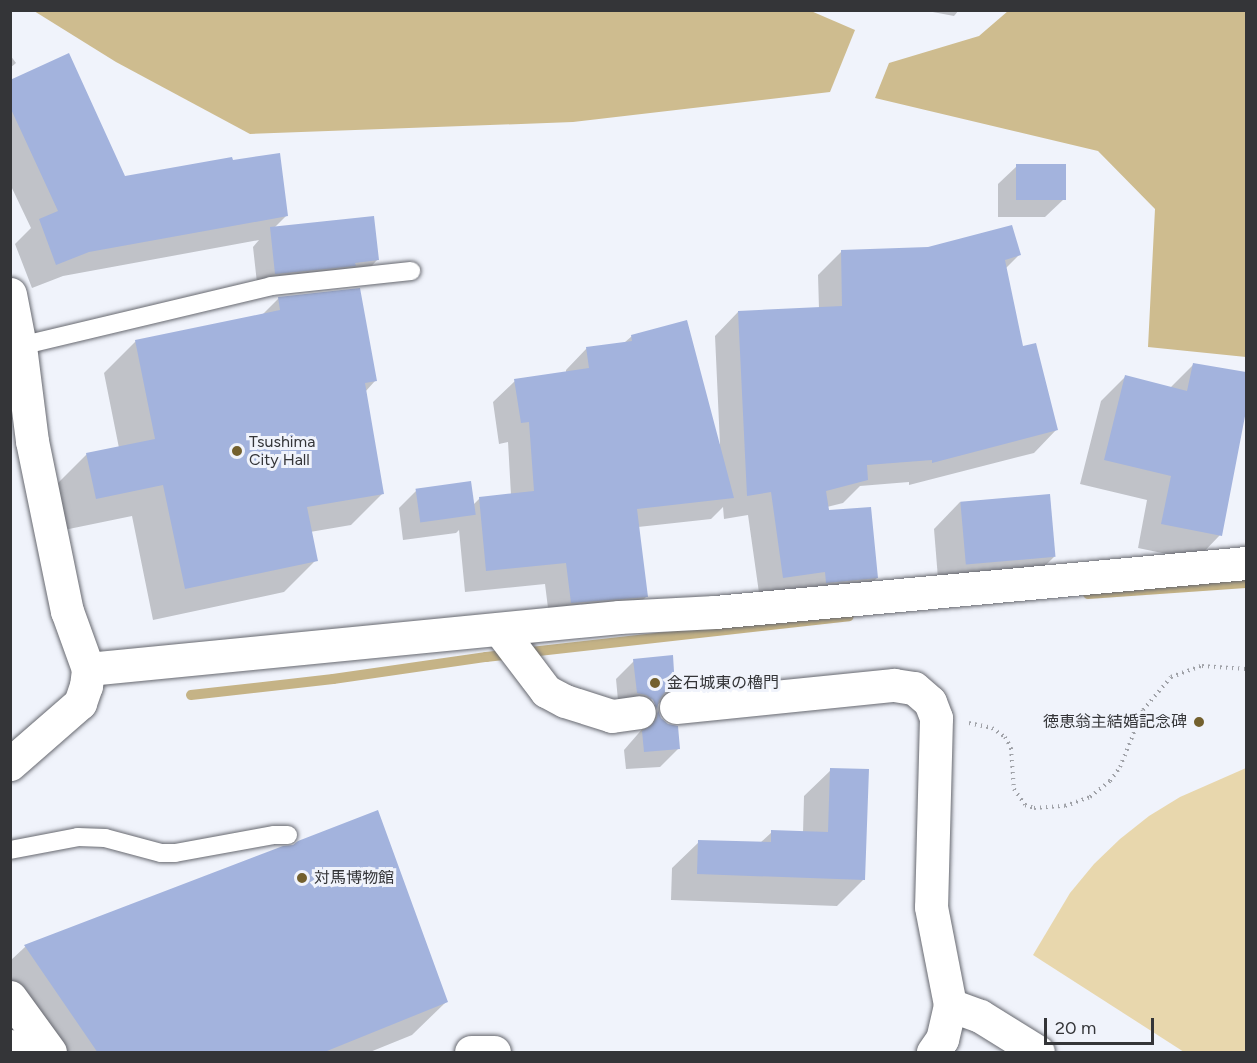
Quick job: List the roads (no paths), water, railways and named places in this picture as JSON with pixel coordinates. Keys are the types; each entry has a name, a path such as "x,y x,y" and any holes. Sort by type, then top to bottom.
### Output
{"street":[{"path":"10,294 15,346 32,441 67,611 88,669 86,686 80,702 50,732 10,764"},
{"path":"88,669 499,629 1246,563"},
{"path":"499,629 546,691 565,701 612,716 639,712"},
{"path":"676,707 894,685 914,688 924,694 930,702 936,718 931,907 950,1005 942,1039 933,1053"},
{"path":"10,997 50,1053"},
{"path":"950,1005 980,1016 1038,1053"},
{"path":"10,1046 15,1053"},
{"path":"471,1053 494,1053"}],"lane":[{"path":"15,346 272,286 411,271"},
{"path":"10,850 78,837 105,838 153,851 175,853 274,835 288,835"}],"waterway":[{"path":"1088,594 1246,583"},
{"path":"191,695 333,679 486,657 849,616"}],"place":[{"name":"Tsushima City Hall","path":"237,451"},
{"name":"金石城東の櫓門","path":"655,683"},
{"name":"徳恵翁主結婚記念碑","path":"1199,722"},
{"name":"対馬博物館","path":"302,878"}]}
